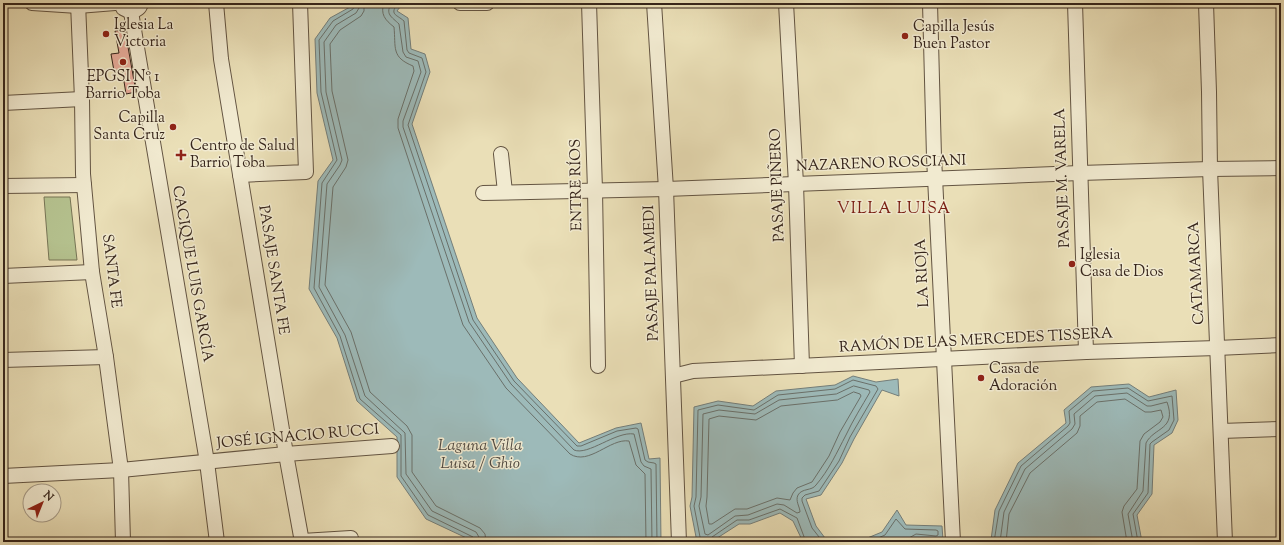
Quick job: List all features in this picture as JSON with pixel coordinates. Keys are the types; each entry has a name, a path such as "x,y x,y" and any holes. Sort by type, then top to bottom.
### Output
{"street":[{"path":"32,3 115,3"},
{"name":"PASAJE SANTA FE","path":"216,3 221,59 286,454 302,542"},
{"path":"240,175 306,172 300,3"},
{"path":"460,3 487,3"},
{"name":"ENTRE RÍOS","path":"589,3 595,190 598,366"},
{"name":"PASAJE PALAMEDI","path":"654,3 666,189 679,542"},
{"name":"PASAJE PIÑERO","path":"786,3 796,184 802,366"},
{"name":"LA RIOJA","path":"930,3 936,179 953,542"},
{"name":"PASAJE M. VARELA","path":"1075,3 1086,352"},
{"name":"CATAMARCA","path":"1206,3 1210,169 1225,542"},
{"name":"SANTA FE","path":"78,4 82,99 83,174 92,272 106,357 121,470 123,542"},
{"name":"CACIQUE LUIS GARCÍA","path":"130,6 207,462 217,542"},
{"path":"3,103 82,99"},
{"path":"501,154 505,192"},
{"name":"NAZARENO ROSCIANI","path":"483,193 666,189 1080,173 1281,168"},
{"path":"3,186 84,185"},
{"path":"3,276 92,272"},
{"name":"RAMÓN DE LAS MERCEDES TISSERA","path":"673,376 693,371 945,358 1281,345"},
{"path":"3,360 106,357"},
{"path":"1221,431 1281,429"},
{"name":"JOSÉ IGNACIO RUCCI","path":"207,462 392,446"},
{"path":"3,476 121,470 207,462"},
{"path":"302,542 351,538"}],"green space":[{"path":"44,197 70,197 77,260 49,260"}],"water":[{"name":"Laguna Villa Luisa / Ghio","path":"349,3 403,3 397,11 408,18 411,49 425,54 430,72 412,124 477,318 517,378 579,443 616,428 641,423 649,459 660,458 661,542 475,542 426,519 397,477 397,437 357,401 337,338 309,289 318,181 333,160 317,93 315,39 330,18 350,7"},
{"path":"853,376 876,382 898,379 899,396 882,390 842,463 821,495 806,499 816,526 828,542 803,542 793,521 780,513 750,524 739,524 711,542 697,542 690,506 692,497 694,407 718,401 753,406 776,391 835,385"},
{"path":"1129,384 1149,397 1176,390 1178,420 1172,433 1154,445 1152,494 1137,515 1142,542 960,542 991,540 995,510 1018,463 1066,423 1064,410 1091,387"},
{"path":"897,510 906,525 942,526 943,540 916,538 907,542 843,542 865,539 882,532"}],"building":[{"name":"EPGSI Nº 1 Barrio Toba","path":"125,30 136,92 126,94 122,69 114,71 111,54 119,53 115,31"}],"place":[{"name":"Iglesia La Victoria","path":"106,34"},
{"name":"Capilla Jesús Buen Pastor","path":"905,36"},
{"name":"EPGSI Nº 1 Barrio Toba","path":"123,62"},
{"name":"Capilla Santa Cruz","path":"173,127"},
{"name":"Centro de Salud Barrio Toba","path":"181,155"},
{"name":"Iglesia Casa de Dios","path":"1072,264"},
{"name":"Casa de Adoración","path":"981,378"}],"district":[{"name":"VILLA LUISA","path":"894,209"}]}
